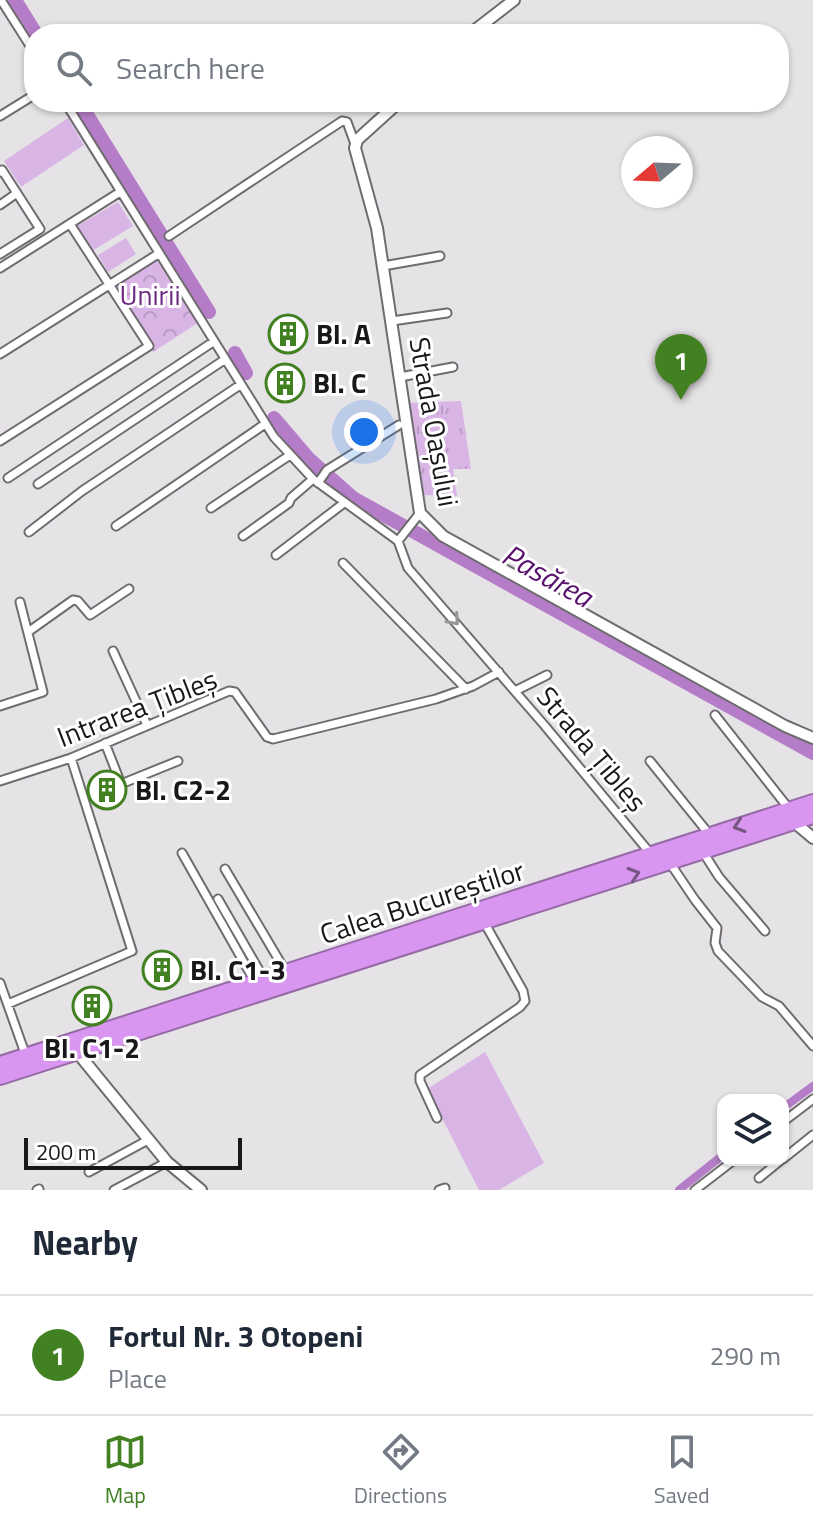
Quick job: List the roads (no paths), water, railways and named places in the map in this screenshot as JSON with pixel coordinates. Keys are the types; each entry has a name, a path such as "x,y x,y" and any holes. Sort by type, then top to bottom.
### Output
{"highway":[{"name":"Calea Bucureștilor","path":"0,1077 703,852 792,816 813,802"},
{"name":"Calea Bucureștilor","path":"0,1064 710,836 792,816 813,816"}],"street":[{"path":"1,0 24,36"},
{"path":"483,24 514,0"},
{"path":"0,116 24,101"},
{"path":"71,112 224,360 265,424 290,455 316,481 398,541 420,513"},
{"path":"169,236 342,121 347,122 355,144 389,112"},
{"name":"Strada Oașului","path":"355,144 373,208 420,513 443,536 785,726 813,738"},
{"path":"0,172 2,170 40,229 0,254"},
{"path":"0,268 120,192"},
{"path":"0,205 17,193"},
{"path":"0,441 149,346 70,224"},
{"path":"0,354 158,254"},
{"path":"383,266 440,256"},
{"path":"392,321 447,313"},
{"path":"8,478 213,342"},
{"path":"38,484 224,360"},
{"path":"400,377 453,367"},
{"path":"29,532 82,491 240,385"},
{"path":"116,526 265,424"},
{"path":"243,536 289,503 291,498 327,470 399,425"},
{"path":"211,508 290,455"},
{"path":"276,555 344,503"},
{"name":"Strada Țibleș","path":"398,541 405,562 651,855"},
{"path":"343,563 466,689"},
{"path":"28,632 73,600 78,601 90,615 129,589"},
{"path":"0,706 43,692 20,602"},
{"path":"113,651 147,725"},
{"name":"Intrarea Țibleș","path":"0,781 71,758 232,691 267,737 273,739 466,689 499,672"},
{"path":"515,691 547,675"},
{"path":"715,715 792,816 813,838"},
{"path":"105,743 121,784 178,761"},
{"path":"8,1004 132,951 71,758"},
{"path":"650,761 710,836"},
{"path":"703,852 719,877 765,931"},
{"path":"182,853 260,981"},
{"path":"670,863 717,928 715,943 718,951 762,997 779,1006 813,1046"},
{"path":"225,869 286,972"},
{"path":"218,899 260,981"},
{"path":"437,1118 420,1075 525,1001 523,991 484,922"},
{"path":"0,983 26,1056"},
{"path":"77,1052 167,1162 201,1190"},
{"path":"789,1117 813,1099"},
{"path":"789,1154 813,1135"},
{"path":"89,1172 148,1140"},
{"path":"114,1190 167,1162"},
{"path":"695,1190 726,1166"},
{"path":"759,1178 774,1166"}],"waterway":[{"name":"Pasărea","path":"15,0 30,24"},
{"name":"Pasărea","path":"85,112 209,312"},
{"name":"Pasărea","path":"235,353 246,373"},
{"name":"Pasărea","path":"274,418 309,459 353,498 813,753"},
{"path":"789,1104 813,1086"},
{"path":"679,1190 717,1160"}],"place":[{"name":"Bl. A","path":"288,334"},
{"name":"Bl. C","path":"285,383"},
{"name":"Fortul Nr. 3 Otopeni","path":"681,400"},
{"name":"Bl. C2-2","path":"107,790"},
{"name":"Bl. C1-3","path":"162,970"},
{"name":"Bl. C1-2","path":"92,1006"}],"park label":[{"name":"Unirii","path":"150,295"}]}
